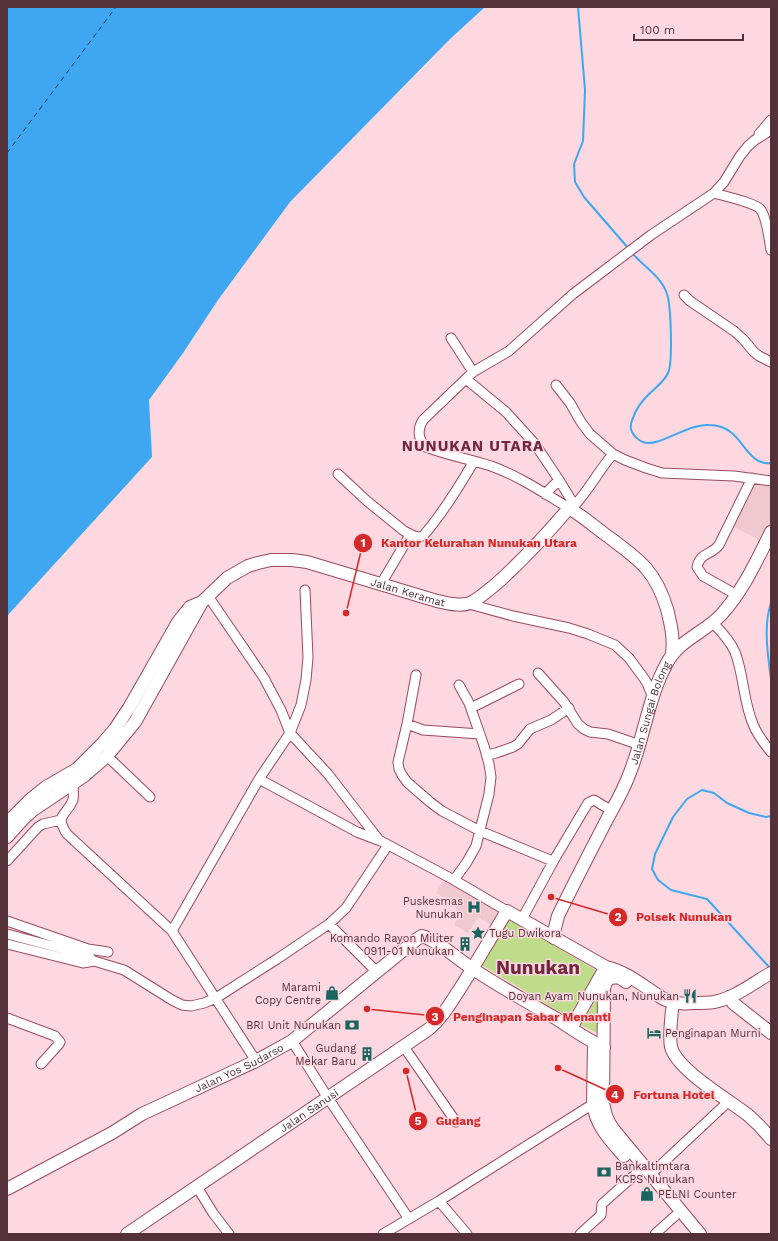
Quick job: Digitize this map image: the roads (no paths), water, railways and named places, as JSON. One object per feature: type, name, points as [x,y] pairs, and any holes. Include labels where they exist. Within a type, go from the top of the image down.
[{"type":"street","points":[[755,140],[771,120]]},
{"type":"street","points":[[672,654],[673,643],[671,623],[662,593],[650,572],[631,554],[572,508],[545,494],[530,484],[508,473],[426,447],[421,441],[419,434],[420,424],[473,372],[509,351],[573,294],[644,241],[714,193],[724,182],[748,146],[771,130]]},
{"type":"street","points":[[714,193],[748,203],[759,208],[763,213],[771,250]]},
{"type":"street","points":[[684,295],[690,301],[734,331],[759,356],[771,362]]},
{"type":"street","points":[[451,338],[473,372]]},
{"type":"street","points":[[466,379],[497,404],[515,421],[535,444],[559,480],[572,508]]},
{"type":"street","points":[[556,385],[570,403],[588,432],[613,454],[632,463],[662,473],[728,475],[771,481]]},
{"type":"street","points":[[469,604],[479,598],[504,576],[572,508],[587,491],[613,454]]},
{"type":"street","points":[[338,474],[368,501],[410,535],[419,537],[423,536],[457,489],[474,461]]},
{"type":"street","points":[[737,595],[703,576],[697,567],[697,564],[704,554],[712,552],[719,545],[752,478]]},
{"type":"street","points":[[545,494],[559,480]]},
{"type":"street","name":"Jalan Sungai Bolong","points":[[554,938],[558,916],[629,775],[640,744],[653,698],[661,676],[672,654],[713,623],[728,607],[737,595],[771,532]]},
{"type":"street","points":[[381,584],[410,535]]},
{"type":"street","name":"Jalan Keramat","points":[[144,692],[178,622],[190,607],[205,599],[227,578],[238,570],[248,566],[271,560],[308,562],[448,603],[469,604]]},
{"type":"street","points":[[172,931],[259,779],[290,733],[301,705],[306,680],[308,657],[305,590]]},
{"type":"street","points":[[205,599],[264,678],[281,710],[290,733],[328,774],[379,840]]},
{"type":"street","points":[[469,604],[513,616],[569,628],[615,645],[629,658],[643,677],[649,686],[653,698]]},
{"type":"street","points":[[713,623],[723,634],[734,651],[746,705],[756,732],[771,752]]},
{"type":"street","points":[[538,672],[569,708],[578,724],[584,729],[590,732],[608,734],[640,744]]},
{"type":"street","points":[[416,675],[398,762],[399,769],[407,782],[442,811],[480,831],[550,860],[554,860]]},
{"type":"street","points":[[471,708],[519,684]]},
{"type":"street","points":[[454,880],[476,846],[489,794],[491,777],[487,755],[471,708],[459,685]]},
{"type":"street","points":[[7,823],[31,799],[46,787],[81,772],[107,756],[135,722],[144,692]]},
{"type":"street","points":[[7,837],[33,810],[73,784],[129,708],[144,692]]},
{"type":"street","points":[[487,755],[514,747],[530,729],[551,720],[569,708]]},
{"type":"street","points":[[407,724],[423,730],[480,734]]},
{"type":"street","points":[[107,756],[150,797]]},
{"type":"street","points":[[259,779],[357,832],[379,840],[454,880],[606,967],[626,974],[662,998],[674,1003],[684,1004],[731,1000],[771,1033]]},
{"type":"street","points":[[73,784],[74,797],[61,820],[61,825],[67,834],[172,931],[256,1061]]},
{"type":"street","points":[[522,919],[554,860],[588,803],[594,800],[612,811]]},
{"type":"street","points":[[7,861],[38,827],[43,824],[61,820]]},
{"type":"street","points":[[7,934],[86,955],[94,961],[124,970],[172,1000],[182,1005],[191,1006],[216,998],[329,924],[346,908],[388,845]]},
{"type":"street","name":"Jalan Sanusi","points":[[127,1234],[404,1047],[436,1023],[472,969],[507,911]]},
{"type":"street","name":"Jalan Sungai Bolong","points":[[543,932],[558,916]]},
{"type":"street","points":[[7,921],[88,949],[108,952]]},
{"type":"street","points":[[329,924],[377,972]]},
{"type":"street","name":"Jalan Yos Sudarso","points":[[7,1189],[112,1133],[142,1114],[256,1061],[292,1041],[422,936],[436,943],[472,969]]},
{"type":"street","points":[[7,944],[83,963],[94,961]]},
{"type":"street","points":[[572,1028],[606,967]]},
{"type":"street","points":[[472,969],[599,1045]]},
{"type":"street","points":[[695,1233],[675,1216],[601,1128],[594,1113],[593,1104],[604,988],[606,982],[610,978],[619,977],[672,1010],[694,1012],[716,1009],[768,978]]},
{"type":"street","points":[[672,1010],[671,1047],[674,1054],[684,1066],[753,1120],[771,1139]]},
{"type":"street","points":[[7,1018],[55,1036],[58,1039],[60,1042],[59,1044],[42,1064]]},
{"type":"street","points":[[292,1041],[328,1098],[409,1219]]},
{"type":"street","points":[[599,1045],[603,1102],[607,1120],[695,1233]]},
{"type":"street","points":[[404,1047],[456,1122]]},
{"type":"street","points":[[650,1175],[728,1101]]},
{"type":"street","points":[[383,1234],[439,1201],[593,1104]]},
{"type":"street","points":[[580,1234],[601,1215],[602,1204],[638,1172]]},
{"type":"street","points":[[196,1187],[228,1234]]},
{"type":"street","points":[[439,1201],[467,1234]]},
{"type":"street","points":[[655,1234],[675,1216]]},
{"type":"water","points":[[7,7],[485,7],[450,39],[290,202],[218,300],[183,353],[149,400],[152,457],[7,616]]},
{"type":"waterway","points":[[578,7],[585,90],[583,141],[574,164],[575,182],[584,197],[629,249]]},
{"type":"waterway","points":[[632,253],[657,277],[665,288],[670,310],[671,334],[671,358],[668,373],[662,382],[645,398],[637,409],[631,423],[633,434],[640,441],[650,443],[657,442],[701,425],[715,426],[724,428],[732,433],[749,453],[759,461],[771,463]]},
{"type":"waterway","points":[[771,603],[767,621],[771,679]]},
{"type":"waterway","points":[[770,968],[707,899],[671,890],[658,880],[652,869],[655,854],[673,817],[687,799],[702,790],[714,793],[727,803],[749,813],[766,817],[771,816]]},
{"type":"place","name":"Kantor Kelurahan Nunukan Utara","points":[[346,613]]},
{"type":"place","name":"Polsek Nunukan","points":[[551,897]]},
{"type":"place","name":"Puskesmas Nunukan","points":[[474,907]]},
{"type":"place","name":"Tugu Dwikora","points":[[478,933]]},
{"type":"place","name":"Komando Rayon Militer 0911-01 Nunukan","points":[[465,944]]},
{"type":"place","name":"Marami Copy Centre","points":[[332,993]]},
{"type":"place","name":"Doyan Ayam Nunukan, Nunukan","points":[[690,996]]},
{"type":"place","name":"Penginapan Sabar Menanti","points":[[367,1009]]},
{"type":"place","name":"BRI Unit Nunukan","points":[[352,1025]]},
{"type":"place","name":"Penginapan Murni","points":[[654,1033]]},
{"type":"place","name":"Gudang Mekar Baru","points":[[367,1054]]},
{"type":"place","name":"Fortuna Hotel","points":[[558,1068]]},
{"type":"place","name":"Gudang","points":[[406,1071]]},
{"type":"place","name":"Bankaltimtara KCPS Nunukan","points":[[604,1172]]},
{"type":"place","name":"PELNI Counter","points":[[647,1194]]},
{"type":"district","name":"NUNUKAN UTARA","points":[[473,446]]},
{"type":"district","name":"Nunukan","points":[[538,967]]}]
